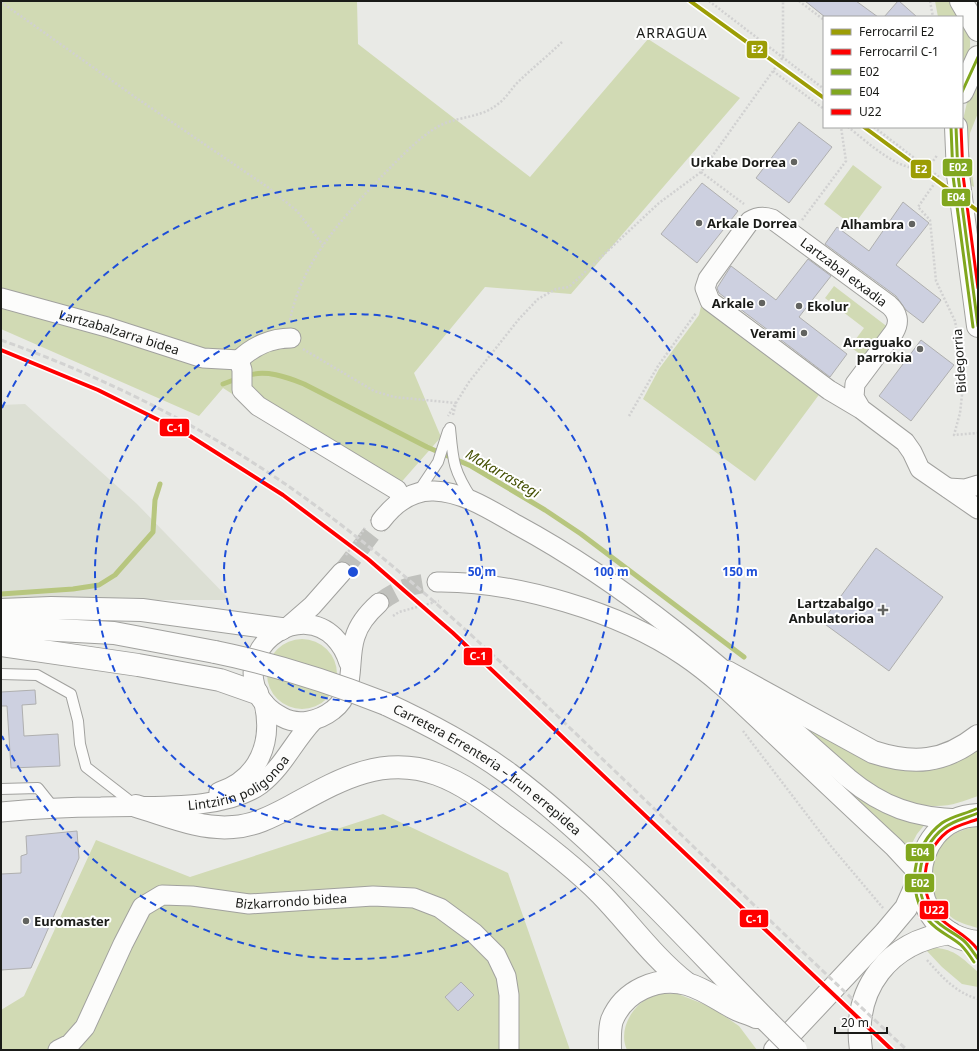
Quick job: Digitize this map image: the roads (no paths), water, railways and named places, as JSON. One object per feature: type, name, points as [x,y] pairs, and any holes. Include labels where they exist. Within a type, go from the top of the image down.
[{"type":"main road","points":[[961,1],[978,30]]},
{"type":"main road","points":[[963,90],[978,57]]},
{"type":"main road","points":[[956,128],[958,174],[978,326]]},
{"type":"main road","points":[[1,610],[72,608],[142,610],[285,628]]},
{"type":"main road","name":"Carretera Errenteria – Irun errepidea","points":[[1,627],[114,633],[256,660],[342,686],[386,704],[456,739],[508,774],[557,813],[600,852],[796,1050]]},
{"type":"main road","points":[[1,645],[130,664],[220,680],[261,698]]},
{"type":"main road","points":[[727,672],[873,752],[896,759],[930,759],[947,754],[970,743],[978,736]]},
{"type":"main road","points":[[140,806],[199,825],[234,827],[248,825],[274,815],[336,782],[361,772],[380,768],[404,768],[422,770],[437,774],[468,790],[550,848],[601,895],[666,968],[686,983],[710,993],[737,1009],[766,1021]]},
{"type":"main road","points":[[775,1050],[895,922],[906,908],[919,877],[923,856],[932,840],[944,828],[973,815]]},
{"type":"main road","points":[[919,877],[925,904],[936,920],[963,938],[978,959]]},
{"type":"main road","points":[[861,1050],[859,1024],[860,1010],[876,975],[893,957],[913,943],[935,935],[963,938]]},
{"type":"main road","points":[[610,1050],[612,1021],[620,1005],[630,994],[656,983],[671,981],[686,983]]},
{"type":"street","name":"Lartzabal etxadia","points":[[760,216],[772,219],[889,305],[896,313],[898,323],[894,332],[855,384],[854,398],[861,409],[829,390],[713,304],[705,292],[708,279],[750,221],[760,216]]},
{"type":"street","name":"Lartzabalzarra bidea","points":[[1,298],[114,330],[203,358],[240,365]]},
{"type":"street","points":[[291,338],[280,338],[267,342],[247,352],[240,365],[242,390],[264,410],[410,497]]},
{"type":"street","points":[[861,409],[905,442],[912,452],[920,469],[978,509]]},
{"type":"street","points":[[948,488],[965,489],[978,485]]},
{"type":"street","points":[[375,522],[410,497],[433,491],[447,492],[473,501],[546,540],[624,591],[727,672],[848,778],[873,797],[902,810],[921,816],[973,815]]},
{"type":"street","points":[[342,566],[312,606],[285,628],[266,640],[256,656],[253,669],[254,681],[261,698],[274,713],[286,719],[299,722],[312,721],[335,709],[343,700],[348,688],[350,663],[355,637],[363,621],[379,602]]},
{"type":"street","points":[[437,582],[486,585],[518,590],[607,617],[663,642],[684,656],[724,687],[894,847],[919,877]]},
{"type":"street","points":[[285,628],[305,625],[320,628],[334,636],[344,649],[350,663]]},
{"type":"street","name":"Lintzirin poligonoa","points":[[140,806],[213,793],[236,784],[246,776],[261,756],[266,743],[268,730],[261,698]]},
{"type":"street","name":"Lintzirin poligonoa","points":[[1,812],[54,808],[213,803],[237,796],[249,791],[270,776],[279,767],[301,734],[312,721]]},
{"type":"street","name":"Bizkarrondo bidea","points":[[58,1050],[70,1044],[85,1027],[123,944],[142,907],[162,895],[192,896],[249,904],[386,897],[414,898],[440,908],[474,933],[496,955],[506,976],[509,995],[509,1050]]},
{"type":"lane","points":[[410,497],[438,462],[450,428],[454,466],[459,479],[473,501]]},
{"type":"lane","points":[[1,674],[37,675],[71,694],[78,721],[80,744],[86,767],[140,806]]},
{"type":"lane","points":[[1,789],[38,788],[54,808]]},
{"type":"waterway","name":"Makarrastegi","points":[[246,376],[261,373],[276,375],[297,381],[427,447],[471,466],[545,510],[581,534],[744,657]]},
{"type":"waterway","name":"Makarrastegi","points":[[223,384],[239,378]]},
{"type":"waterway","name":"Makarrastegi","points":[[1,594],[73,589],[99,585],[115,575],[153,532],[155,500],[160,484]]},
{"type":"tunnel","points":[[342,572],[381,521]]},
{"type":"tunnel","points":[[379,603],[399,590],[414,585],[437,582]]},
{"type":"railway","points":[[1,340],[39,354],[115,387],[187,424],[257,465],[332,518],[410,581],[522,682],[907,1050]]},
{"type":"rail line","name":"E2","points":[[690,1],[823,97]]},
{"type":"rail line","name":"E2","points":[[865,128],[978,211]]},
{"type":"rail line","name":"C-1","points":[[1,350],[98,390],[187,434],[283,495],[368,559],[453,633],[892,1050]]},
{"type":"place","name":"Urkabe Dorrea","points":[[794,162]]},
{"type":"place","name":"Arkale Dorrea","points":[[699,223]]},
{"type":"place","name":"Alhambra","points":[[912,224]]},
{"type":"place","name":"Arkale","points":[[762,303]]},
{"type":"place","name":"Ekolur","points":[[799,306]]},
{"type":"place","name":"Verami","points":[[804,333]]},
{"type":"place","name":"Arraguako parrokia","points":[[920,349]]},
{"type":"place","name":"Lartzabalgo Anbulatorioa","points":[[883,610]]},
{"type":"place","name":"Euromaster","points":[[26,921]]},
{"type":"district","name":"ARRAGUA","points":[[672,32]]}]
